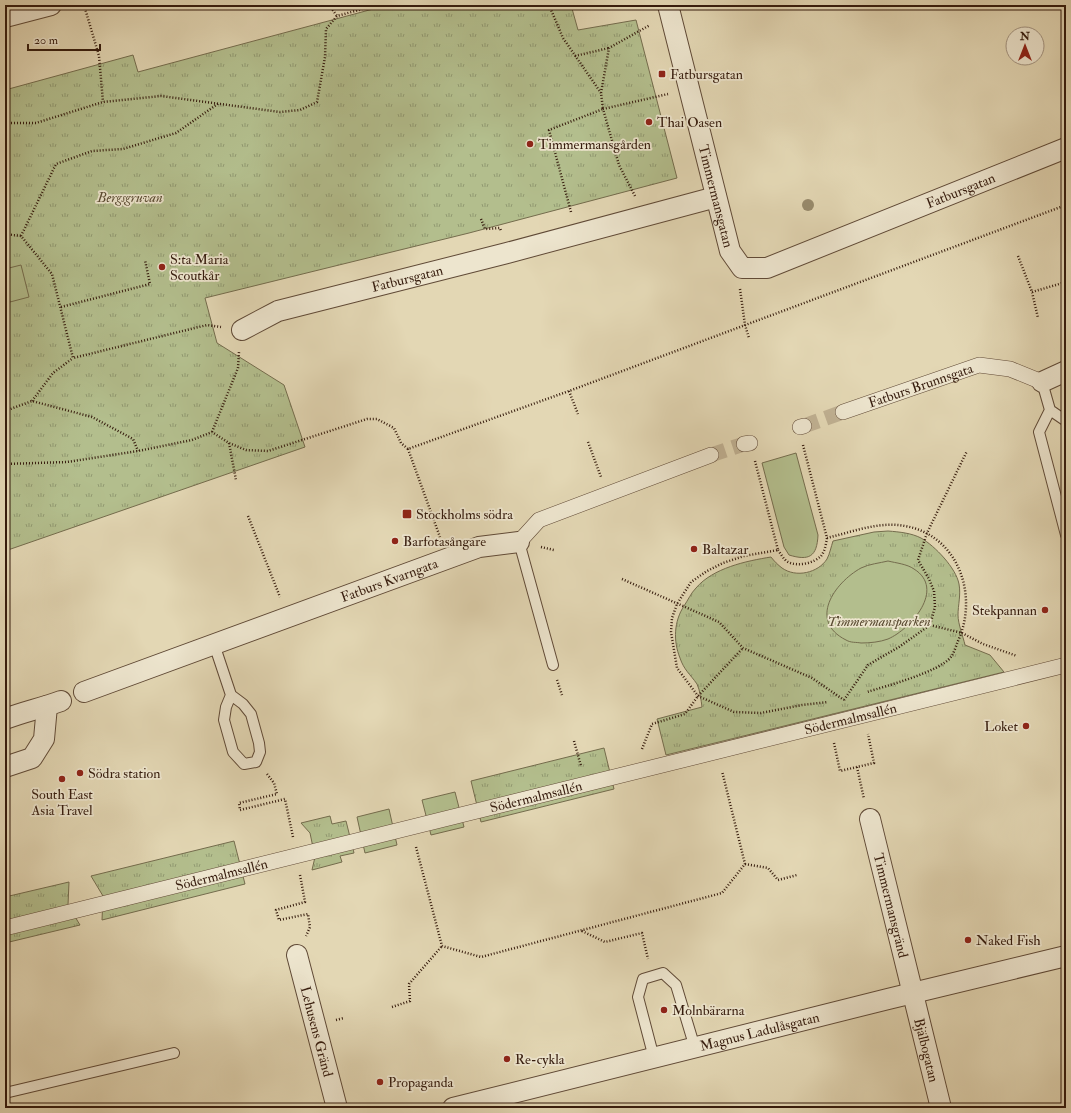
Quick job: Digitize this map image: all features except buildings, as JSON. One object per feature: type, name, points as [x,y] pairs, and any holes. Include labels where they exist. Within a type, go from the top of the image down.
[{"type":"street","points":[[5,17],[51,5]]},
{"type":"street","name":"Timmermansgatan","points":[[669,9],[730,251],[742,268]]},
{"type":"street","name":"Fatbursgatan","points":[[742,268],[767,268],[1066,148]]},
{"type":"street","name":"Fatbursgatan","points":[[242,330],[278,311],[499,255],[716,197]]},
{"type":"street","name":"Fatburs Brunnsgata","points":[[843,412],[979,365],[1010,369],[1042,382]]},
{"type":"street","points":[[1042,382],[1066,372]]},
{"type":"street","points":[[519,542],[539,520],[711,455]]},
{"type":"street","name":"Fatburs Kvarngata","points":[[84,692],[479,547],[519,542]]},
{"type":"street","name":"Södermalmsallén","points":[[5,928],[1066,665]]},
{"type":"street","points":[[5,719],[30,710],[54,704],[44,739],[32,758],[5,767]]},
{"type":"street","name":"Timmermansgränd","points":[[870,819],[913,993]]},
{"type":"street","name":"Lehusens Gränd","points":[[297,955],[337,1108]]},
{"type":"street","name":"Magnus Ladulåsgatan","points":[[452,1108],[1066,956]]},
{"type":"street","name":"Bjälbogatan","points":[[913,993],[941,1108]]},
{"type":"lane","points":[[1042,382],[1050,410],[1066,421]]},
{"type":"lane","points":[[1050,410],[1039,432],[1066,535]]},
{"type":"lane","points":[[519,542],[553,665]]},
{"type":"lane","points":[[214,644],[231,695],[243,704],[250,714],[259,743],[260,752],[256,762],[244,764],[233,752],[224,720],[226,707],[231,695]]},
{"type":"lane","points":[[654,1058],[638,997],[643,979],[663,974],[676,985],[695,1048]]},
{"type":"lane","points":[[5,1093],[174,1053]]},
{"type":"path","points":[[84,5],[99,56],[103,102]]},
{"type":"path","points":[[328,5],[337,16]]},
{"type":"path","points":[[5,123],[36,123],[103,102],[161,96],[280,112],[300,110],[318,102],[325,57],[326,29],[337,16],[377,5]]},
{"type":"path","points":[[549,5],[563,38],[601,93]]},
{"type":"path","points":[[575,56],[609,48],[669,9]]},
{"type":"path","points":[[609,48],[601,93],[603,109],[619,165],[644,216]]},
{"type":"path","points":[[577,234],[549,130],[603,109],[689,90]]},
{"type":"path","points":[[21,236],[56,164],[92,151],[123,149],[176,133],[219,103]]},
{"type":"path","points":[[408,449],[569,391],[1066,205]]},
{"type":"path","points":[[481,219],[485,229],[500,228]]},
{"type":"path","points":[[5,234],[21,236],[52,274],[73,358]]},
{"type":"path","points":[[1018,256],[1032,292],[1038,318]]},
{"type":"path","points":[[61,307],[150,284],[145,260]]},
{"type":"path","points":[[742,268],[739,285],[745,325],[749,338]]},
{"type":"path","points":[[1032,292],[1066,282]]},
{"type":"path","points":[[5,411],[32,401],[53,373],[73,358],[207,325],[242,330],[238,368],[212,432],[192,440],[138,451],[68,462],[5,464]]},
{"type":"path","points":[[569,391],[578,414]]},
{"type":"path","points":[[32,401],[92,417],[133,439],[138,451]]},
{"type":"path","points":[[212,432],[228,443],[246,450],[268,451],[368,419],[377,419],[394,428],[401,443],[408,449],[448,558]]},
{"type":"path","points":[[588,442],[607,494]]},
{"type":"path","points":[[228,443],[236,480]]},
{"type":"path","points":[[755,458],[778,550],[788,562],[797,564],[808,563],[820,556],[825,548],[827,538],[802,443]]},
{"type":"path","points":[[844,700],[868,665],[899,647],[930,625],[935,607],[934,592],[929,579],[918,560],[927,533],[967,451]]},
{"type":"path","points":[[248,516],[287,617]]},
{"type":"path","points":[[827,538],[862,529],[888,525],[905,526],[927,533],[942,544],[952,556],[961,574],[966,592],[967,611],[962,633],[951,657],[936,668],[865,693]]},
{"type":"path","points":[[778,550],[744,556],[723,563],[707,571],[691,582],[677,604],[672,618],[670,632],[677,668],[698,696],[734,712],[761,713],[802,705],[830,702]]},
{"type":"path","points":[[622,580],[719,622],[743,648],[812,678],[844,700]]},
{"type":"path","points":[[930,625],[962,633],[983,644]]},
{"type":"path","points":[[652,724],[685,714],[698,696],[743,648]]},
{"type":"path","points":[[837,701],[851,698]]},
{"type":"path","points":[[574,741],[586,784]]},
{"type":"path","points":[[838,762],[840,771],[874,764],[872,754]]},
{"type":"path","points":[[256,762],[274,783],[277,794],[238,803],[240,810],[285,799]]},
{"type":"path","points":[[857,767],[862,791]]},
{"type":"path","points":[[726,788],[745,864]]},
{"type":"path","points":[[420,864],[442,946]]},
{"type":"path","points":[[745,864],[768,868],[778,880],[798,875]]},
{"type":"path","points":[[442,946],[480,957],[722,893],[745,864]]},
{"type":"path","points":[[305,902],[276,910],[278,920],[308,914]]},
{"type":"path","points":[[582,930],[605,942],[642,933],[648,958]]},
{"type":"path","points":[[392,1007],[410,1001],[409,984],[442,946]]},
{"type":"green space","name":"Bergsgruvan","points":[[388,5],[571,5],[578,30],[636,20],[677,178],[469,233],[205,298],[217,343],[284,385],[305,447],[5,551],[5,90],[133,55],[138,72]]},
{"type":"green space","points":[[21,265],[29,297],[10,302],[5,281],[5,269]]},
{"type":"green space","points":[[796,453],[818,535],[814,553],[811,556],[802,558],[789,555],[784,547],[762,463]]},
{"type":"green space","name":"Timmermansparken","points":[[874,532],[901,532],[917,536],[932,546],[944,558],[954,571],[959,584],[960,592],[958,619],[965,645],[990,655],[1004,672],[666,755],[657,719],[702,707],[698,686],[685,669],[676,645],[676,625],[678,618],[691,594],[696,588],[711,575],[730,566],[771,557],[779,566],[788,571],[800,573],[812,571],[823,564],[827,559],[833,541]]},
{"type":"green space","points":[[888,561],[911,567],[923,577],[927,587],[926,597],[922,608],[906,627],[888,639],[878,642],[864,643],[846,640],[835,632],[829,623],[827,613],[829,602],[834,592],[851,575],[861,568]]},
{"type":"green space","points":[[604,748],[614,789],[481,822],[471,781]]},
{"type":"green space","points":[[455,792],[464,827],[431,835],[422,800]]},
{"type":"green space","points":[[389,809],[397,845],[365,853],[357,817]]},
{"type":"green space","points":[[330,816],[332,824],[346,821],[354,853],[340,856],[342,862],[312,870],[315,857],[310,833],[301,823]]},
{"type":"green space","points":[[234,841],[245,884],[102,920],[103,896],[91,876]]},
{"type":"green space","points":[[69,882],[68,905],[80,925],[5,943],[5,897]]},
{"type":"tunnel","points":[[804,426],[843,412]]},
{"type":"tunnel","points":[[711,455],[744,444]]},
{"type":"place","name":"Fatbursgatan","points":[[662,74]]},
{"type":"place","name":"Thai Oasen","points":[[649,122]]},
{"type":"place","name":"Timmermansgården","points":[[530,144]]},
{"type":"place","name":"S:ta Maria Scoutkår","points":[[162,267]]},
{"type":"place","name":"Stockholms södra","points":[[407,514]]},
{"type":"place","name":"Barfotasångare","points":[[395,541]]},
{"type":"place","name":"Baltazar","points":[[694,549]]},
{"type":"place","name":"Stekpannan","points":[[1045,610]]},
{"type":"place","name":"Loket","points":[[1026,726]]},
{"type":"place","name":"Södra station","points":[[80,773]]},
{"type":"place","name":"South East Asia Travel","points":[[62,779]]},
{"type":"place","name":"Naked Fish","points":[[968,940]]},
{"type":"place","name":"Molnbärarna","points":[[664,1010]]},
{"type":"place","name":"Re-cykla","points":[[507,1059]]},
{"type":"place","name":"Propaganda","points":[[380,1082]]}]
